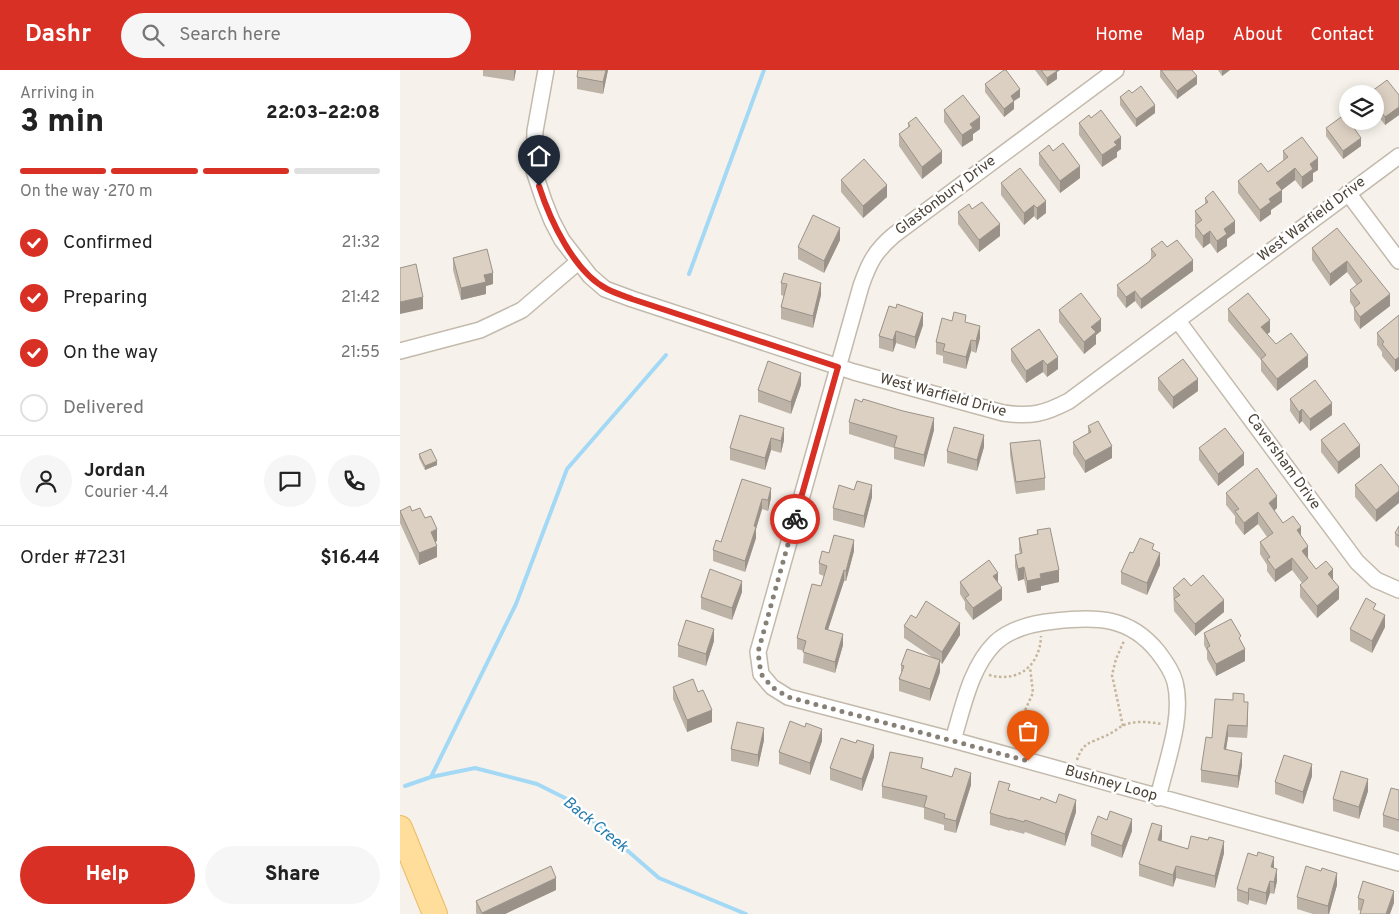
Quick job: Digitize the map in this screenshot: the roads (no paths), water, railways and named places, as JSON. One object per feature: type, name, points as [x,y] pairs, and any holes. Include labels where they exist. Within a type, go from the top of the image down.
[{"type":"main road","points":[[400,828],[436,914]]},
{"type":"street","name":"West Warfield Drive","points":[[546,70],[535,131],[534,171],[552,220],[562,240],[578,262],[605,289],[838,367],[1003,414],[1026,416],[1052,411],[1069,401],[1399,156]]},
{"type":"street","name":"Glastonbury Drive","points":[[838,367],[861,286],[870,263],[880,247],[1116,70]]},
{"type":"street","points":[[1348,193],[1399,261]]},
{"type":"street","points":[[400,351],[480,330],[522,310],[578,262]]},
{"type":"street","name":"Caversham Drive","points":[[1178,321],[1357,562],[1376,580],[1399,590]]},
{"type":"street","name":"Bushney Loop","points":[[838,367],[758,652],[761,674],[772,687],[788,697],[953,740],[1399,863]]},
{"type":"street","points":[[953,740],[974,675],[982,659],[996,643],[1026,626],[1082,618],[1110,620],[1129,626],[1150,642],[1166,662],[1174,680],[1177,696],[1177,717],[1158,798]]},
{"type":"waterway","points":[[689,274],[764,70]]},
{"type":"waterway","points":[[431,777],[516,604],[567,469],[666,355]]},
{"type":"waterway","name":"Back Creek","points":[[405,786],[431,777],[475,768],[537,784],[569,800],[659,878],[746,914]]}]
